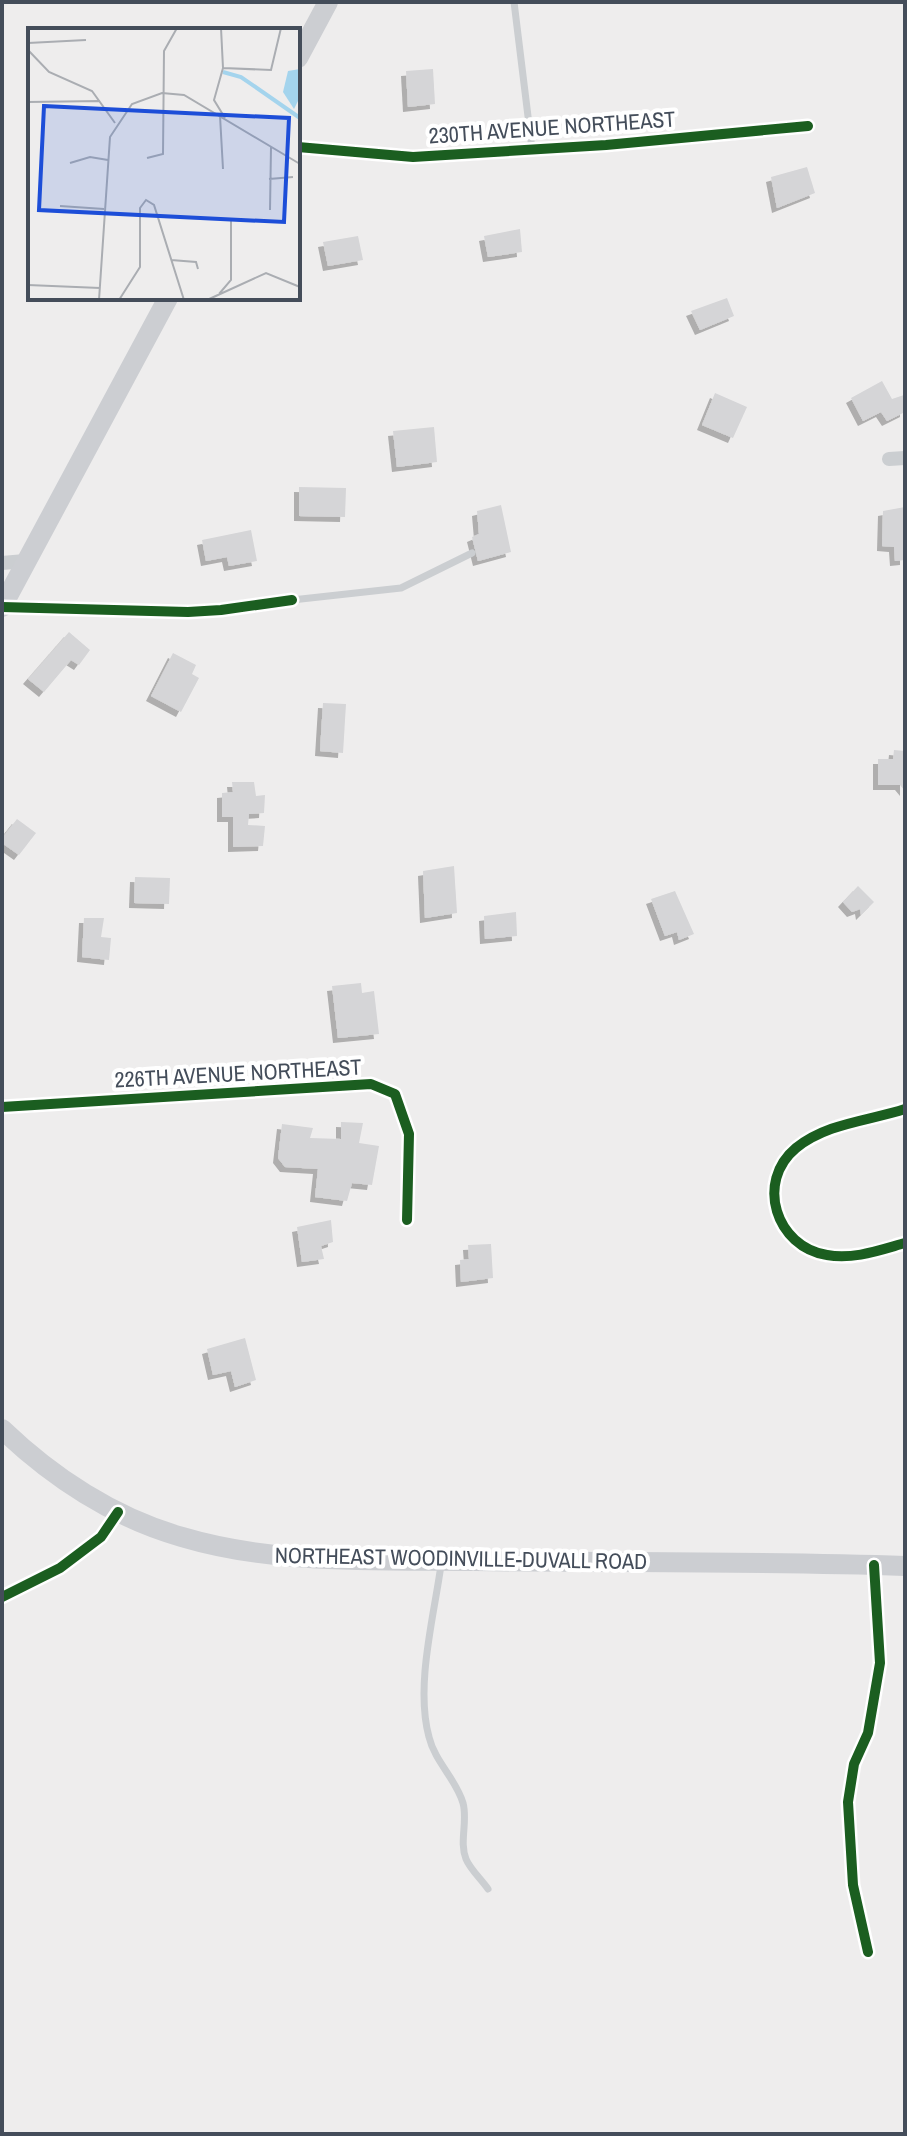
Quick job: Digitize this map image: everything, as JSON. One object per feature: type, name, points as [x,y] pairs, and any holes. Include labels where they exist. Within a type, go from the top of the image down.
[{"type":"main road","points":[[300,54],[328,2]]},
{"type":"main road","points":[[2,607],[167,300]]},
{"type":"main road","name":"NORTHEAST WOODINVILLE-DUVALL ROAD","points":[[2,1429],[65,1480],[118,1512],[181,1537],[247,1552],[367,1560],[905,1566]]},
{"type":"street","name":"230TH AVENUE NORTHEAST","points":[[300,147],[413,157],[808,126]]},
{"type":"street","points":[[889,459],[905,458]]},
{"type":"street","points":[[2,563],[25,561]]},
{"type":"street","points":[[2,607],[188,612],[292,600]]},
{"type":"street","name":"226TH AVENUE NORTHEAST","points":[[2,1107],[371,1084],[395,1094],[409,1134],[407,1220]]},
{"type":"street","points":[[905,1109],[815,1135],[785,1160],[774,1185],[774,1194],[780,1223],[799,1244],[813,1252],[847,1257],[905,1243]]},
{"type":"street","points":[[2,1597],[60,1568],[101,1537],[118,1512]]},
{"type":"street","points":[[868,1952],[853,1885],[848,1802],[854,1764],[868,1733],[880,1663],[874,1565]]},
{"type":"lane","points":[[514,2],[532,149]]},
{"type":"lane","points":[[292,600],[401,588],[472,553]]},
{"type":"lane","points":[[442,1561],[426,1671],[426,1717],[435,1753],[459,1791],[464,1809],[466,1859],[488,1889]]},
{"type":"building","points":[[433,69],[435,104],[408,107],[406,71]]},
{"type":"building","points":[[807,167],[815,193],[777,208],[771,177]]},
{"type":"building","points":[[520,229],[522,252],[488,257],[484,236]]},
{"type":"building","points":[[358,236],[363,260],[328,266],[323,242]]},
{"type":"building","points":[[727,298],[734,316],[700,330],[691,311]]},
{"type":"building","points":[[882,381],[892,399],[904,395],[905,412],[887,421],[881,412],[863,421],[851,398]]},
{"type":"building","points":[[715,393],[747,407],[733,438],[702,425]]},
{"type":"building","points":[[434,427],[437,462],[397,467],[393,431]]},
{"type":"building","points":[[299,487],[346,488],[345,517],[299,516]]},
{"type":"building","points":[[501,505],[511,552],[478,561],[472,537],[479,534],[477,511]]},
{"type":"building","points":[[905,507],[905,560],[895,561],[894,547],[882,546],[883,511]]},
{"type":"building","points":[[251,530],[257,561],[229,566],[227,557],[206,561],[202,540]]},
{"type":"building","points":[[69,632],[90,650],[79,665],[71,660],[44,692],[28,679]]},
{"type":"building","points":[[173,653],[196,665],[192,674],[199,678],[181,712],[151,696]]},
{"type":"building","points":[[323,703],[346,704],[343,753],[320,751]]},
{"type":"building","points":[[894,750],[905,751],[905,791],[900,785],[878,785],[878,759],[893,759]]},
{"type":"building","points":[[232,782],[254,782],[256,796],[265,795],[264,813],[249,814],[248,825],[265,826],[263,846],[233,847],[233,817],[222,817],[222,793],[233,792]]},
{"type":"building","points":[[17,819],[36,833],[19,855],[2,843],[2,838]]},
{"type":"building","points":[[454,866],[457,913],[425,918],[423,871]]},
{"type":"building","points":[[135,877],[170,878],[169,904],[134,903]]},
{"type":"building","points":[[858,886],[874,902],[861,915],[860,909],[852,912],[843,902]]},
{"type":"building","points":[[675,891],[694,934],[679,940],[677,932],[665,936],[651,899]]},
{"type":"building","points":[[516,912],[517,936],[485,939],[484,916]]},
{"type":"building","points":[[84,918],[104,918],[101,937],[111,938],[109,960],[82,957]]},
{"type":"building","points":[[361,983],[362,993],[374,991],[379,1034],[338,1038],[332,986]]},
{"type":"building","points":[[341,1122],[363,1123],[359,1143],[379,1146],[372,1185],[352,1183],[347,1201],[315,1197],[318,1169],[285,1167],[278,1158],[282,1124],[313,1128],[310,1138],[341,1139]]},
{"type":"building","points":[[331,1220],[333,1242],[321,1246],[324,1259],[302,1262],[297,1227]]},
{"type":"building","points":[[491,1244],[493,1278],[461,1282],[460,1260],[469,1259],[468,1245]]},
{"type":"building","points":[[245,1338],[256,1380],[235,1387],[231,1371],[213,1375],[207,1349]]},
{"type":"cycle path","points":[[300,147],[413,157],[606,145],[808,126]]},
{"type":"cycle path","points":[[2,607],[188,612],[292,600]]},
{"type":"cycle path","points":[[2,1107],[371,1084],[395,1094],[409,1134],[407,1220]]},
{"type":"cycle path","points":[[905,1109],[834,1128],[808,1140],[783,1162],[776,1178],[774,1195],[784,1227],[809,1250],[847,1256],[905,1243]]},
{"type":"cycle path","points":[[2,1597],[60,1568],[101,1537],[118,1512]]},
{"type":"cycle path","points":[[868,1952],[853,1885],[848,1802],[854,1764],[868,1733],[880,1663],[874,1565]]}]
